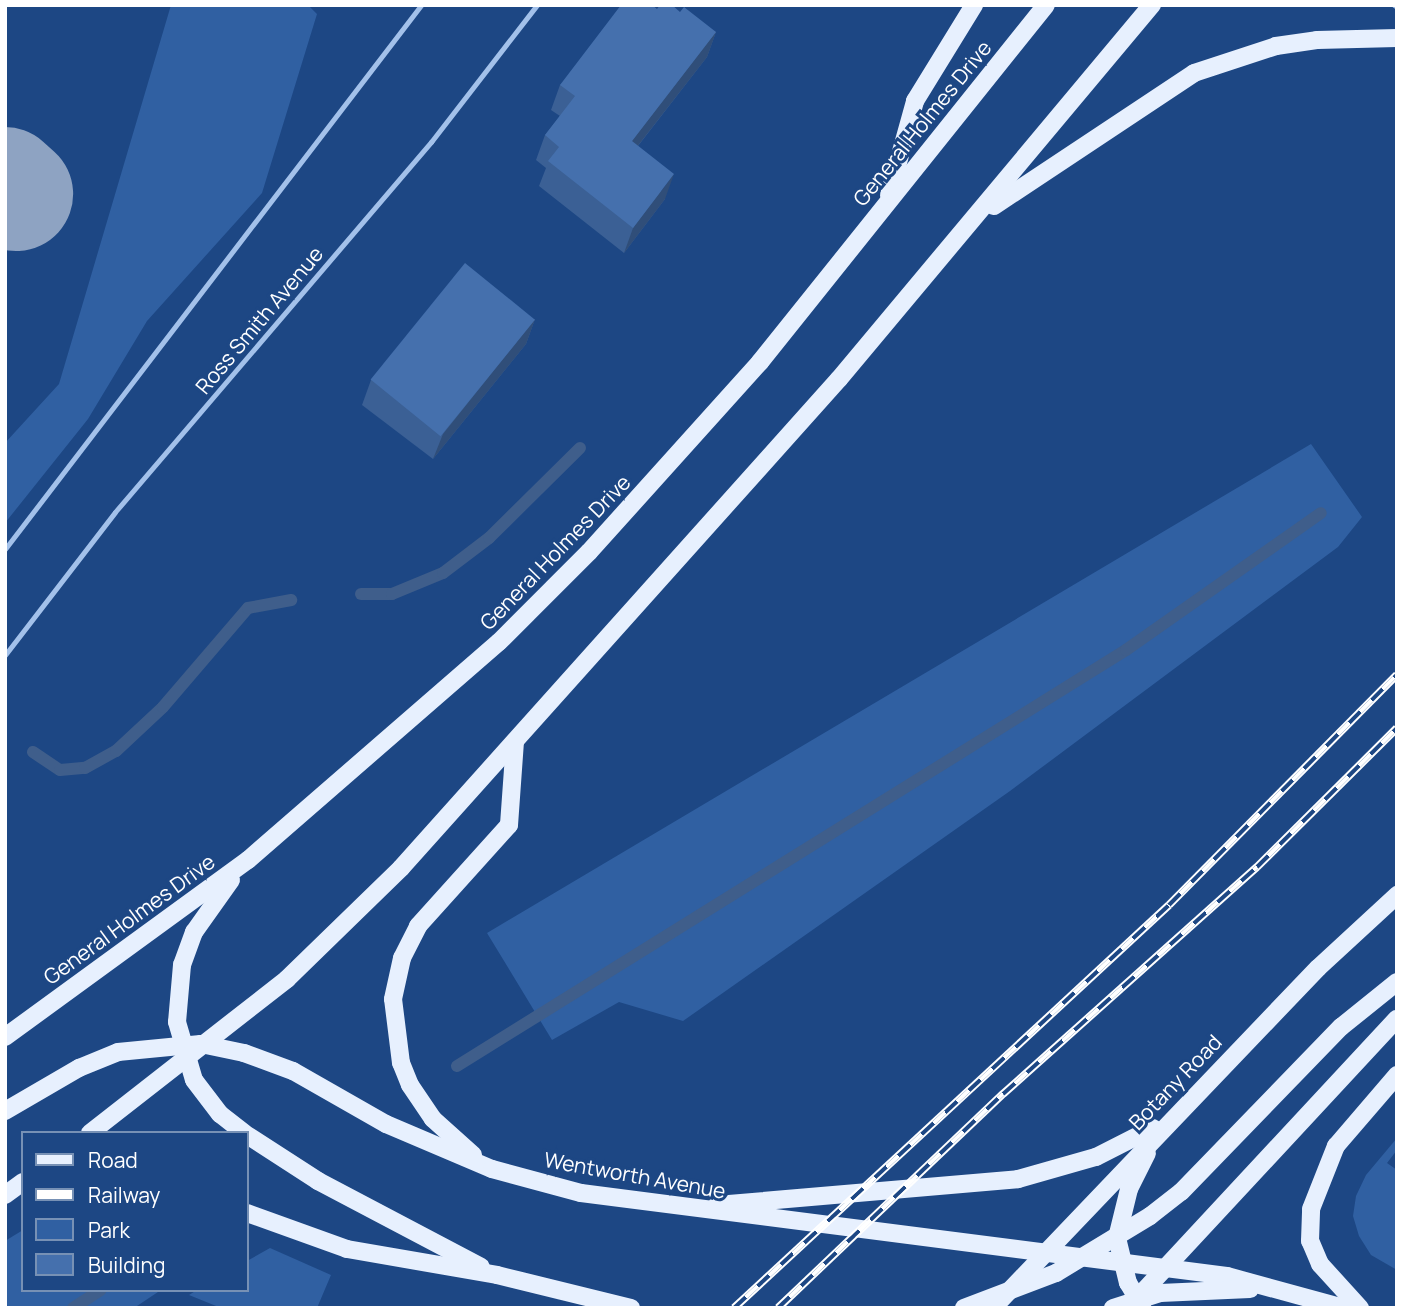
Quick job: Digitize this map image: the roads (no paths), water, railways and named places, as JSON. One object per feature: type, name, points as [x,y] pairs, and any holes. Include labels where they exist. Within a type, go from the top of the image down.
[{"type":"main road","points":[[886,204],[915,101],[974,5]]},
{"type":"main road","name":"General Holmes Drive","points":[[5,1037],[247,860],[410,724],[589,552],[752,372],[1046,5]]},
{"type":"main road","points":[[92,1131],[183,1051],[201,1044],[287,979],[401,868],[768,460],[975,219],[1152,5]]},
{"type":"main road","points":[[975,219],[1194,73],[1276,46],[1317,40],[1397,38]]},
{"type":"main road","points":[[492,1169],[433,1119],[410,1085],[401,1063],[393,999],[402,958],[418,926],[509,825],[515,742]]},
{"type":"main road","points":[[242,1131],[206,1097],[183,1051],[177,1022],[182,965],[194,932],[247,860]]},
{"type":"main road","name":"Botany Road","points":[[993,1308],[1197,1091],[1397,895]]},
{"type":"main road","points":[[964,1308],[1005,1294],[1087,1257],[1181,1192],[1341,1027],[1397,982]]},
{"type":"main road","points":[[1136,1305],[1166,1268],[1397,1019]]},
{"type":"main road","name":"Wentworth Avenue","points":[[201,1044],[244,1053],[293,1070],[386,1124],[492,1169],[581,1193],[678,1208],[1166,1268]]},
{"type":"main road","points":[[5,1111],[79,1068],[118,1052],[183,1051]]},
{"type":"main road","points":[[1360,1308],[1320,1264],[1310,1241],[1311,1209],[1336,1146],[1397,1075]]},
{"type":"main road","points":[[678,1208],[1047,1174],[1132,1142],[1197,1091]]},
{"type":"main road","points":[[1136,1305],[1119,1261],[1117,1238],[1129,1189],[1156,1135]]},
{"type":"main road","points":[[248,1136],[318,1181],[497,1275]]},
{"type":"main road","points":[[248,1213],[347,1249],[497,1275],[631,1308]]},
{"type":"main road","points":[[1166,1268],[1297,1292],[1344,1308]]},
{"type":"main road","points":[[1113,1308],[1136,1305],[1195,1289],[1297,1292]]},
{"type":"lane","points":[[5,549],[421,5]]},
{"type":"lane","name":"Ross Smith Avenue","points":[[5,655],[115,512],[431,142],[537,5]]},
{"type":"waterway","points":[[361,594],[392,594],[443,573],[489,538],[580,448]]},
{"type":"waterway","points":[[457,1066],[1126,650],[1321,513]]},
{"type":"waterway","points":[[33,752],[60,770],[85,768],[116,751],[163,707],[248,608],[291,600]]},
{"type":"waterway","points":[[73,1308],[98,1292]]},
{"type":"railway","points":[[734,1308],[1169,905],[1397,675]]},
{"type":"railway","points":[[778,1308],[1003,1094],[1257,867],[1397,728]]}]
